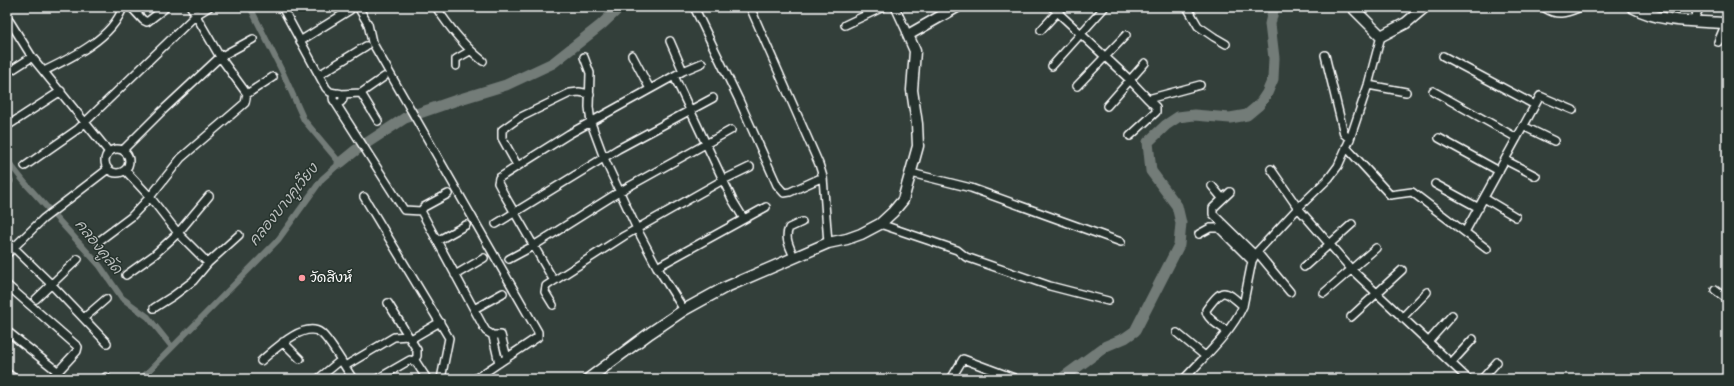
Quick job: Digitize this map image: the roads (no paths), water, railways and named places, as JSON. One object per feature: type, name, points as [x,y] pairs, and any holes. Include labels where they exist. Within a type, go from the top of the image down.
[{"type":"street","points":[[44,71],[72,57],[101,37],[121,12],[123,7]]},
{"type":"street","points":[[131,7],[143,20],[148,22],[164,9]]},
{"type":"street","points":[[191,7],[220,57],[247,94]]},
{"type":"street","points":[[25,166],[86,122],[196,15],[209,7]]},
{"type":"street","points":[[282,7],[319,75],[330,92],[338,94],[361,93],[384,77]]},
{"type":"street","points":[[358,7],[368,24],[372,42],[395,79],[538,332],[538,337],[475,379]]},
{"type":"street","points":[[436,7],[445,21],[470,51],[483,61]]},
{"type":"street","points":[[694,7],[778,185],[784,193],[790,192],[823,177]]},
{"type":"street","points":[[750,7],[820,164],[823,177],[828,243]]},
{"type":"street","points":[[845,25],[883,7]]},
{"type":"street","points":[[588,379],[684,310],[724,288],[794,257],[828,243],[847,239],[880,224],[903,200],[918,146],[918,132],[912,90],[915,52],[895,7]]},
{"type":"street","points":[[908,35],[957,7]]},
{"type":"street","points":[[1187,7],[1198,26],[1226,44]]},
{"type":"street","points":[[1352,7],[1381,36]]},
{"type":"street","points":[[1184,379],[1227,331],[1243,306],[1255,256],[1298,208],[1329,178],[1338,166],[1350,139],[1368,85],[1381,36],[1406,23],[1424,7]]},
{"type":"street","points":[[1546,7],[1555,12],[1560,12],[1577,7]]},
{"type":"street","points":[[1632,7],[1657,18],[1726,23],[1718,42]]},
{"type":"street","points":[[1691,21],[1695,7]]},
{"type":"street","points":[[1691,21],[1700,7]]},
{"type":"street","points":[[1052,66],[1104,8]]},
{"type":"street","points":[[1041,30],[1057,9],[1156,107],[1156,112],[1130,136]]},
{"type":"street","points":[[300,41],[350,10]]},
{"type":"street","points":[[7,19],[32,57],[109,152]]},
{"type":"street","points":[[1077,86],[1126,35]]},
{"type":"street","points":[[123,150],[160,112],[220,57],[253,39]]},
{"type":"street","points":[[670,41],[683,71]]},
{"type":"street","points":[[319,75],[366,46]]},
{"type":"street","points":[[456,66],[456,59],[470,51]]},
{"type":"street","points":[[632,54],[650,89]]},
{"type":"street","points":[[1325,55],[1344,134],[1350,139]]},
{"type":"street","points":[[1443,56],[1535,105]]},
{"type":"street","points":[[7,73],[32,57]]},
{"type":"street","points":[[584,57],[590,73],[589,115],[604,158],[636,229],[657,267],[684,310]]},
{"type":"street","points":[[554,281],[498,183],[499,178],[516,165],[569,134],[683,71],[702,63]]},
{"type":"street","points":[[1107,106],[1145,63]]},
{"type":"street","points":[[674,76],[707,143],[733,201],[744,219]]},
{"type":"street","points":[[99,241],[131,217],[150,197],[181,158],[245,103],[247,94],[273,77]]},
{"type":"street","points":[[1148,99],[1200,85]]},
{"type":"street","points":[[1368,85],[1406,92]]},
{"type":"street","points":[[7,126],[61,91]]},
{"type":"street","points":[[1433,91],[1517,138]]},
{"type":"street","points":[[516,165],[502,138],[502,130],[525,115],[570,93],[579,92],[590,94]]},
{"type":"street","points":[[361,93],[378,121]]},
{"type":"street","points":[[338,94],[333,97],[335,102],[378,172],[404,210],[420,211],[424,207],[448,194]]},
{"type":"street","points":[[1465,232],[1540,96],[1573,110]]},
{"type":"street","points":[[496,224],[604,158],[690,109],[713,98]]},
{"type":"street","points":[[1523,126],[1554,141]]},
{"type":"street","points":[[509,259],[619,192],[731,130]]},
{"type":"street","points":[[1439,138],[1499,171]]},
{"type":"street","points":[[1346,147],[1390,195],[1412,192],[1487,249]]},
{"type":"street","points":[[118,149],[123,150],[129,157],[128,166],[125,170],[116,173],[108,169],[105,160],[109,152],[118,149]]},
{"type":"street","points":[[1505,160],[1536,176]]},
{"type":"street","points":[[553,305],[545,289],[546,286],[636,229],[723,180],[750,167]]},
{"type":"street","points":[[7,254],[43,219],[108,169]]},
{"type":"street","points":[[1271,169],[1298,208],[1352,270],[1468,379]]},
{"type":"street","points":[[125,170],[150,197],[178,233],[208,264]]},
{"type":"street","points":[[911,173],[971,188],[1120,242]]},
{"type":"street","points":[[1435,184],[1478,208]]},
{"type":"street","points":[[1212,186],[1222,198]]},
{"type":"street","points":[[1230,192],[1213,208],[1213,214],[1290,292]]},
{"type":"street","points":[[126,275],[154,255],[178,233],[209,196]]},
{"type":"street","points":[[364,198],[450,340],[441,379]]},
{"type":"street","points":[[1484,198],[1516,217]]},
{"type":"street","points":[[657,267],[766,207]]},
{"type":"street","points":[[420,211],[486,331],[494,336],[499,363]]},
{"type":"street","points":[[794,257],[787,240],[786,233],[789,228],[802,222]]},
{"type":"street","points":[[880,224],[957,250],[966,257],[1050,286],[1108,300]]},
{"type":"street","points":[[1304,267],[1352,224]]},
{"type":"street","points":[[437,241],[466,225]]},
{"type":"street","points":[[1199,234],[1210,228],[1218,228],[1255,256]]},
{"type":"street","points":[[154,308],[193,281],[208,264],[239,235]]},
{"type":"street","points":[[7,242],[51,284],[107,343]]},
{"type":"street","points":[[1324,294],[1376,248]]},
{"type":"street","points":[[455,274],[484,258]]},
{"type":"street","points":[[36,299],[78,259]]},
{"type":"street","points":[[1351,317],[1376,292],[1402,270]]},
{"type":"street","points":[[7,285],[78,347],[77,351],[51,379]]},
{"type":"street","points":[[1715,290],[1727,299]]},
{"type":"street","points":[[1227,331],[1209,317],[1206,310],[1220,294],[1224,292],[1228,293],[1243,306]]},
{"type":"street","points":[[1402,318],[1427,292]]},
{"type":"street","points":[[474,309],[503,293]]},
{"type":"street","points":[[84,318],[106,299]]},
{"type":"street","points":[[388,303],[418,352],[414,361]]},
{"type":"street","points":[[1429,341],[1452,315]]},
{"type":"street","points":[[345,366],[394,337],[409,337],[440,322]]},
{"type":"street","points":[[261,361],[283,342],[299,333],[311,329],[317,330],[322,334],[353,379]]},
{"type":"street","points":[[7,331],[57,372]]},
{"type":"street","points":[[1177,333],[1205,356]]},
{"type":"street","points":[[494,336],[501,334],[507,358]]},
{"type":"street","points":[[1451,363],[1473,339]]},
{"type":"street","points":[[283,342],[300,359]]},
{"type":"street","points":[[951,379],[963,359],[1014,378]]},
{"type":"street","points":[[318,379],[341,360]]},
{"type":"street","points":[[377,379],[408,360],[414,361]]},
{"type":"street","points":[[414,361],[424,378]]},
{"type":"street","points":[[1482,379],[1497,362]]},
{"type":"street","points":[[7,373],[15,379]]},
{"type":"waterway","name":"คลองบางคูเวียง","points":[[141,379],[278,240],[322,179],[340,163],[304,120],[283,73],[250,7]]},
{"type":"waterway","name":"คลองบางคูเวียง","points":[[340,163],[356,150],[405,118],[506,85],[553,63],[601,25],[620,7]]},
{"type":"waterway","points":[[1061,379],[1106,346],[1125,338],[1135,331],[1179,245],[1181,223],[1177,206],[1151,171],[1148,142],[1166,125],[1178,117],[1194,115],[1230,118],[1247,115],[1259,105],[1267,93],[1273,79],[1274,58],[1270,24],[1274,7]]},
{"type":"waterway","name":"คลองคูลัด","points":[[7,160],[25,183],[100,266],[122,298],[148,317],[172,347]]},
{"type":"place","name":"วัดสิงห์","points":[[302,278]]}]
